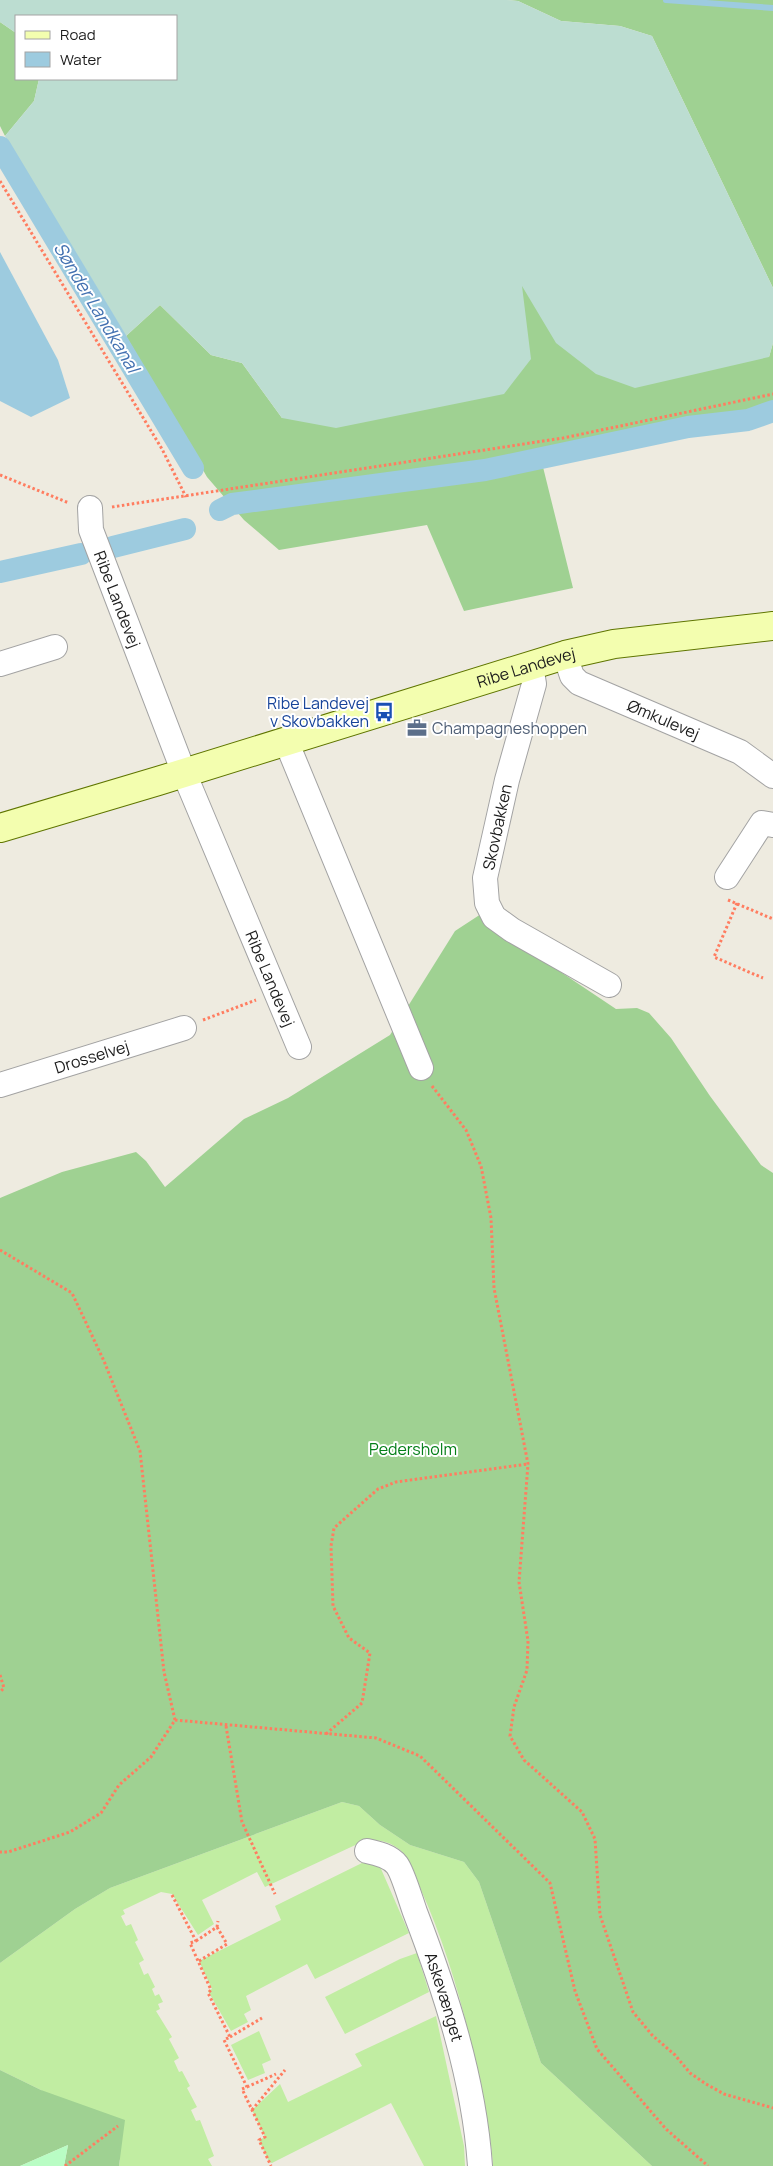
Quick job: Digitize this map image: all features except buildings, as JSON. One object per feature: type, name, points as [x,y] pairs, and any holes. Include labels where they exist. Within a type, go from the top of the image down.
[{"type":"main road","name":"Ribe Landevej","points":[[1,823],[184,773],[565,655],[614,644],[773,626]]},
{"type":"street","name":"Ribe Landevej","points":[[90,508],[91,530],[184,773],[299,1047]]},
{"type":"street","points":[[0,664],[55,647]]},
{"type":"street","name":"Ømkulevej","points":[[565,655],[572,676],[579,683],[740,752],[773,776]]},
{"type":"street","name":"Skovbakken","points":[[531,666],[534,684],[507,780],[485,878],[487,903],[494,917],[512,930],[609,985]]},
{"type":"street","points":[[286,741],[421,1068]]},
{"type":"street","points":[[723,886],[762,823],[773,825]]},
{"type":"street","name":"Drosselvej","points":[[0,1085],[184,1028]]},
{"type":"street","name":"Askevænget","points":[[367,1851],[381,1854],[397,1865],[425,1938],[460,2048],[473,2106],[480,2166]]},
{"type":"path","points":[[0,181],[162,449],[186,497]]},
{"type":"path","points":[[0,475],[70,504],[102,508],[186,497],[563,438],[773,394]]},
{"type":"path","points":[[723,886],[737,904],[773,919]]},
{"type":"path","points":[[737,904],[714,957],[764,978]]},
{"type":"path","points":[[184,1028],[277,992]]},
{"type":"path","points":[[421,1068],[442,1100],[466,1130],[481,1166],[491,1218],[494,1288],[528,1464],[519,1582],[528,1641],[528,1670],[514,1707],[510,1736],[524,1760],[582,1812],[595,1839],[600,1915],[633,2012],[652,2035],[675,2055],[690,2073],[706,2084],[724,2094],[773,2108]]},
{"type":"path","points":[[0,1250],[72,1293],[104,1361],[140,1451],[164,1672],[175,1720],[150,1757],[119,1785],[101,1813],[70,1832],[8,1852],[0,1852]]},
{"type":"path","points":[[326,1734],[362,1703],[370,1653],[349,1638],[333,1606],[331,1546],[334,1528],[378,1489],[396,1482],[528,1464]]},
{"type":"path","points":[[0,1675],[4,1688],[0,1692]]},
{"type":"path","points":[[175,1720],[376,1738],[420,1756],[550,1882],[575,1991],[597,2049],[666,2129],[708,2166]]},
{"type":"path","points":[[226,1726],[242,1822],[275,1894]]},
{"type":"path","points":[[172,1895],[196,1941]]},
{"type":"path","points":[[199,1961],[227,1944],[217,1927],[218,1921]]},
{"type":"path","points":[[217,1927],[190,1943],[211,1990],[208,1993],[230,2037]]},
{"type":"path","points":[[247,2087],[224,2040],[262,2018]]},
{"type":"path","points":[[252,2110],[285,2070]]},
{"type":"path","points":[[271,2166],[259,2140],[265,2137],[242,2089],[276,2074]]},
{"type":"path","points":[[65,2166],[118,2126]]},
{"type":"green space","points":[[507,0],[773,0],[773,288],[652,36],[620,26],[561,21],[518,1]]},
{"type":"green space","points":[[0,22],[15,32],[15,80],[39,80],[34,101],[5,136],[0,126]]},
{"type":"green space","points":[[521,285],[769,357],[773,343],[773,409],[542,463],[573,588],[464,611],[427,525],[279,550],[244,520],[207,477],[126,336],[160,305],[211,355],[242,363],[282,418]]},
{"type":"green space","name":"Pedersholm","points":[[481,914],[492,926],[616,1009],[637,1008],[649,1013],[671,1038],[710,1096],[761,1165],[773,1173],[773,2166],[652,2166],[541,2063],[479,1882],[464,1862],[410,1845],[380,1825],[359,1806],[342,1802],[110,1888],[75,1909],[0,1963],[0,1198],[62,1172],[136,1152],[146,1161],[165,1187],[244,1119],[288,1098],[390,1035],[455,931]]},
{"type":"green space","points":[[342,1802],[359,1806],[380,1825],[410,1845],[464,1862],[479,1882],[541,2063],[652,2166],[493,2166],[492,2150],[466,2021],[442,1941],[407,1858],[396,1847],[374,1840],[364,1841],[265,1887],[257,1872],[202,1900],[214,1924],[198,1935],[172,1894],[161,1892],[123,1910],[125,1914],[121,1916],[126,1926],[131,1924],[138,1940],[135,1942],[144,1960],[139,1963],[144,1975],[148,1973],[155,1987],[152,1989],[155,1996],[159,1994],[163,2002],[158,2004],[160,2009],[156,2011],[172,2037],[169,2039],[179,2058],[174,2061],[179,2072],[182,2071],[190,2086],[187,2088],[197,2107],[191,2110],[196,2121],[200,2120],[214,2156],[208,2159],[212,2166],[119,2166],[120,2160],[41,2090],[0,2070],[0,1963],[75,1909],[110,1888]]},
{"type":"green space","points":[[366,1861],[378,1862],[409,1933],[315,1979],[307,1964],[246,1996],[251,2010],[244,2014],[248,2022],[231,2031],[208,1991],[212,1989],[199,1961],[281,1920],[275,1906]]},
{"type":"green space","points":[[417,1953],[429,1992],[345,2034],[325,1997],[400,1959]]},
{"type":"green space","points":[[436,2016],[464,2146],[465,2166],[424,2166],[391,2103],[272,2163],[269,2162],[259,2140],[265,2137],[252,2110],[280,2084],[288,2102],[362,2066],[355,2054]]},
{"type":"green space","points":[[259,2031],[271,2060],[262,2064],[265,2073],[248,2080],[231,2045]]},
{"type":"green space","points":[[0,2070],[41,2090],[125,2120],[119,2166],[64,2166],[68,2145],[20,2166],[0,2166]]},
{"type":"green space","points":[[68,2145],[64,2166],[20,2166]]},
{"type":"shaded area","points":[[0,0],[507,0],[518,1],[561,21],[620,26],[652,36],[773,288],[773,343],[769,357],[635,388],[596,374],[556,343],[522,286],[531,359],[504,394],[336,428],[282,418],[242,363],[211,355],[160,305],[126,336],[5,136],[34,101],[39,80],[178,80],[178,15],[15,15],[15,32],[0,22]]},
{"type":"water","points":[[0,252],[58,360],[70,398],[31,417],[0,401]]},
{"type":"waterway","points":[[666,0],[773,8]]},
{"type":"waterway","name":"Sønder Landkanal","points":[[0,147],[193,468]]},
{"type":"waterway","points":[[220,510],[232,504],[485,470],[688,427],[748,420],[773,411]]},
{"type":"waterway","name":"Sønder Landkanal","points":[[113,547],[185,529]]},
{"type":"waterway","name":"Sønder Landkanal","points":[[0,572],[81,554]]},
{"type":"place","name":"Ribe Landevej v Skovbakken","points":[[384,712]]},
{"type":"place","name":"Champagneshoppen","points":[[417,728]]}]
